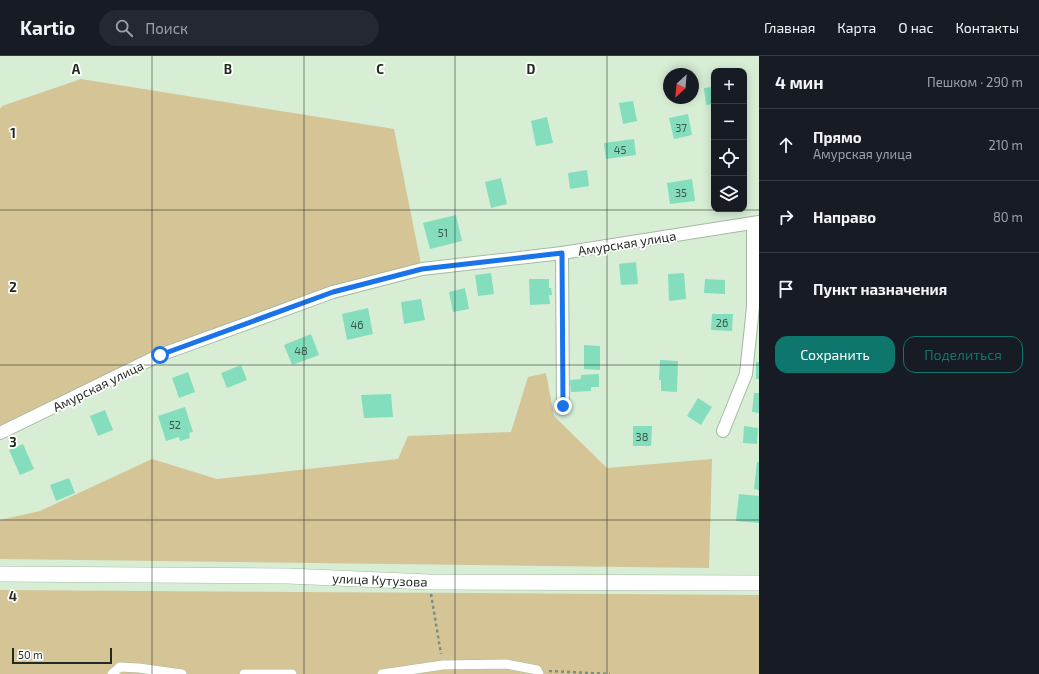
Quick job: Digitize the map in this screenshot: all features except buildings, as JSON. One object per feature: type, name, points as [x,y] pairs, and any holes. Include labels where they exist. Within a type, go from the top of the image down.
[{"type":"street","name":"Амурская улица","points":[[0,433],[160,355],[333,292],[422,269],[562,253],[756,223]]},
{"type":"street","points":[[724,431],[746,374],[753,307],[756,223]]},
{"type":"street","points":[[562,253],[563,406]]},
{"type":"street","name":"улица Кутузова","points":[[0,574],[288,576],[429,582],[759,583]]},
{"type":"street","points":[[382,674],[443,665],[506,664],[538,672]]},
{"type":"street","points":[[112,674],[120,667],[182,674]]},
{"type":"street","points":[[244,674],[292,674]]},
{"type":"path","points":[[429,582],[443,665]]},
{"type":"path","points":[[538,672],[610,674]]},
{"type":"shaded area","points":[[81,79],[394,129],[421,264],[333,286],[0,426],[0,109],[2,106]]},
{"type":"shaded area","points":[[546,373],[554,416],[607,468],[712,459],[709,568],[0,559],[0,520],[40,511],[152,459],[217,479],[398,459],[408,436],[511,432],[528,377]]},
{"type":"shaded area","points":[[0,590],[759,595],[759,674],[0,674]]},
{"type":"route","points":[[160,355],[333,292],[422,269],[562,253],[563,406]]}]
